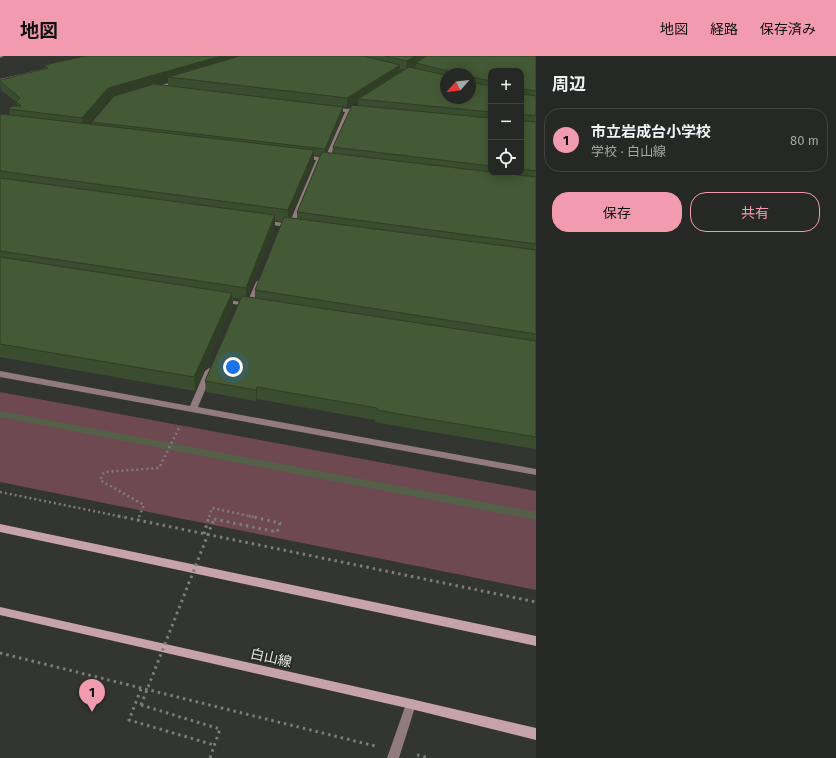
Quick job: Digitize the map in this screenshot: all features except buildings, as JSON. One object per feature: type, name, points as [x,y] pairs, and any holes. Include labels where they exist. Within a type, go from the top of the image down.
[{"type":"street","points":[[0,80],[54,67]]},
{"type":"street","points":[[148,90],[184,79]]},
{"type":"street","points":[[155,88],[171,90]]},
{"type":"street","points":[[327,159],[348,111],[354,107]]},
{"type":"street","points":[[325,108],[364,112]]},
{"type":"street","points":[[296,156],[334,160]]},
{"type":"street","points":[[291,226],[320,158]]},
{"type":"street","points":[[258,221],[299,227]]},
{"type":"street","points":[[278,232],[281,224]]},
{"type":"street","points":[[249,305],[261,276]]},
{"type":"street","points":[[216,300],[237,307],[249,305],[257,306]]},
{"type":"street","points":[[193,409],[211,367]]},
{"type":"street","points":[[0,374],[536,472]]},
{"type":"street","points":[[0,528],[536,641]]},
{"type":"street","name":"白山線","points":[[0,611],[411,704],[536,734]]},
{"type":"street","points":[[394,754],[411,704]]},
{"type":"path","points":[[138,521],[144,505],[100,480],[104,472],[159,468],[177,432]]},
{"type":"path","points":[[0,492],[536,602]]},
{"type":"path","points":[[204,534],[212,508],[280,523],[276,532],[214,519],[141,705],[220,728],[210,758]]},
{"type":"path","points":[[0,653],[394,754],[430,758]]},
{"type":"path","points":[[141,688],[130,720],[214,745]]},
{"type":"shaded area","points":[[0,392],[536,491],[536,590],[0,482]]},
{"type":"waterway","points":[[0,414],[536,516]]},
{"type":"place","name":"市立岩成台小学校","points":[[92,712]]}]
